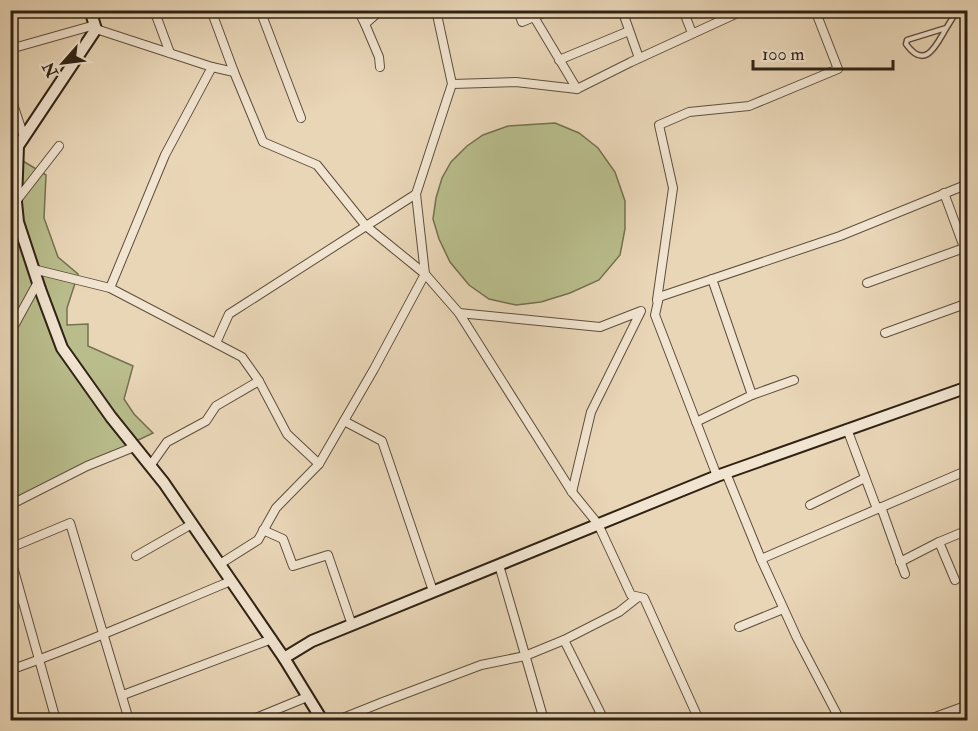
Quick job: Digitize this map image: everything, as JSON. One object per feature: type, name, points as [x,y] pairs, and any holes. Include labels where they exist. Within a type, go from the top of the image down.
[{"type":"street","points":[[90,10],[95,27],[18,146],[13,205],[33,269],[62,348],[134,447],[164,483],[272,639],[322,720]]},
{"type":"street","points":[[154,10],[170,53]]},
{"type":"street","points":[[211,10],[263,142],[317,165],[366,226],[425,274],[459,313],[572,492],[598,524],[631,595],[644,598],[699,720]]},
{"type":"street","points":[[260,10],[302,118]]},
{"type":"street","points":[[358,10],[379,57],[380,67]]},
{"type":"street","points":[[365,24],[381,10]]},
{"type":"street","points":[[220,564],[258,540],[276,508],[319,464],[425,274],[416,194],[452,84],[436,10]]},
{"type":"street","points":[[518,10],[522,22],[551,10]]},
{"type":"street","points":[[524,10],[534,17],[577,89]]},
{"type":"street","points":[[622,10],[639,58]]},
{"type":"street","points":[[683,10],[692,33]]},
{"type":"street","points":[[452,84],[516,82],[577,89],[744,10]]},
{"type":"street","points":[[814,10],[838,69],[749,106],[689,112],[659,125],[674,188],[655,315],[696,422],[796,638],[840,720]]},
{"type":"street","points":[[10,49],[95,27],[212,67],[234,72]]},
{"type":"street","points":[[559,60],[629,31]]},
{"type":"street","points":[[110,288],[165,155],[212,67]]},
{"type":"street","points":[[10,95],[14,116],[24,137]]},
{"type":"street","points":[[13,205],[59,146]]},
{"type":"street","points":[[655,315],[659,297],[840,236],[968,184]]},
{"type":"street","points":[[216,343],[230,314],[416,194]]},
{"type":"street","points":[[945,194],[968,258]]},
{"type":"street","points":[[867,283],[964,248]]},
{"type":"street","points":[[33,269],[110,288],[242,357],[259,381],[287,434],[319,464]]},
{"type":"street","points":[[712,279],[752,395]]},
{"type":"street","points":[[10,333],[38,282]]},
{"type":"street","points":[[885,333],[968,303]]},
{"type":"street","points":[[459,313],[600,327],[642,311],[591,412],[572,492]]},
{"type":"street","points":[[696,422],[752,395],[794,380]]},
{"type":"street","points":[[150,466],[167,442],[206,421],[216,406],[259,381]]},
{"type":"street","points":[[284,658],[312,641],[721,474],[968,387]]},
{"type":"street","points":[[344,421],[382,441],[433,591]]},
{"type":"street","points":[[847,429],[904,574]]},
{"type":"street","points":[[10,505],[87,466],[134,447]]},
{"type":"street","points":[[761,559],[968,470]]},
{"type":"street","points":[[810,505],[865,478]]},
{"type":"street","points":[[10,548],[70,523],[129,720]]},
{"type":"street","points":[[136,556],[192,524]]},
{"type":"street","points":[[263,530],[283,539],[293,566],[328,555],[352,625]]},
{"type":"street","points":[[900,562],[968,530]]},
{"type":"street","points":[[939,542],[955,580]]},
{"type":"street","points":[[10,556],[56,720]]},
{"type":"street","points":[[499,565],[544,720]]},
{"type":"street","points":[[10,670],[40,660],[231,581]]},
{"type":"street","points":[[338,720],[481,665],[525,656],[564,640],[619,612],[638,597]]},
{"type":"street","points":[[739,627],[783,609]]},
{"type":"street","points":[[123,695],[272,639]]},
{"type":"street","points":[[564,640],[604,720]]},
{"type":"street","points":[[250,720],[307,697]]},
{"type":"street","points":[[928,720],[968,705]]},
{"type":"lane","points":[[946,28],[907,40],[906,44],[912,51],[921,55],[928,54],[936,47],[957,10]]},
{"type":"green space","points":[[555,123],[579,133],[598,148],[615,172],[625,201],[625,229],[620,255],[599,280],[570,293],[541,302],[516,305],[489,299],[469,285],[450,262],[439,239],[433,219],[442,178],[451,162],[467,146],[483,135],[508,126]]},
{"type":"green space","points":[[18,158],[46,175],[44,218],[58,257],[78,274],[67,308],[67,325],[88,324],[88,346],[133,366],[124,399],[134,414],[153,433],[11,501],[10,160]]}]
